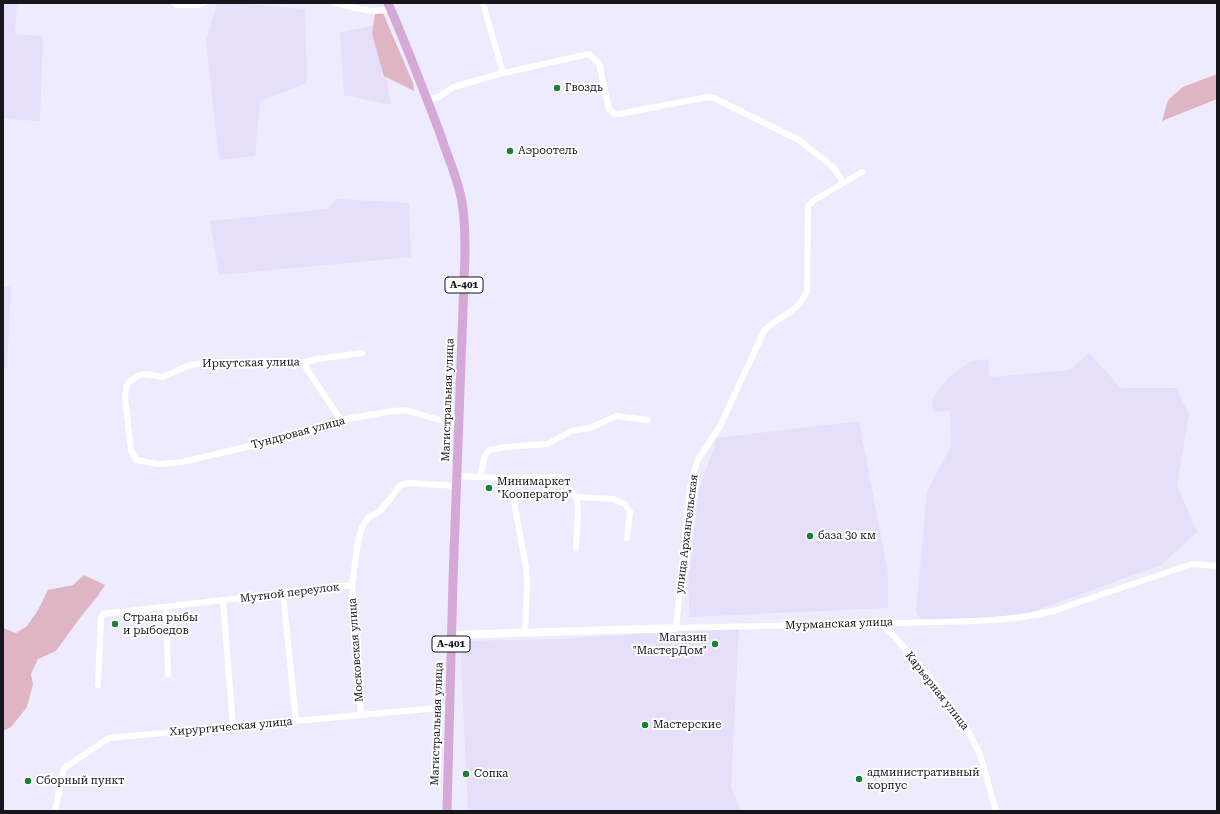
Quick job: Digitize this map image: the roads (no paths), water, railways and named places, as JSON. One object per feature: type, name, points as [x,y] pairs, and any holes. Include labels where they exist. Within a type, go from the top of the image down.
[{"type":"main road","name":"Магистральная улица","points":[[390,6],[428,100],[460,189],[465,229],[449,707],[447,811]]},
{"type":"street","points":[[174,3],[177,5],[198,5],[204,3]]},
{"type":"street","points":[[334,3],[370,11],[390,6]]},
{"type":"street","points":[[483,3],[503,73]]},
{"type":"street","points":[[428,100],[439,97],[453,87],[503,73],[589,54],[598,63],[609,110],[612,112],[619,114],[708,97],[714,98],[799,140],[833,166],[843,182]]},
{"type":"street","name":"улица Архангельская","points":[[676,628],[690,487],[698,460],[720,426],[764,331],[770,324],[796,308],[807,291],[808,206],[813,201],[843,182],[862,172]]},
{"type":"street","name":"Иркутская улица","points":[[136,460],[131,450],[125,398],[126,387],[129,382],[137,376],[145,374],[163,377],[187,366],[202,363],[295,361],[304,363],[317,359],[362,353]]},
{"type":"street","points":[[304,363],[341,420]]},
{"type":"street","name":"Тундровая улица","points":[[136,460],[159,464],[182,462],[306,433],[341,420],[393,411],[406,410],[459,426]]},
{"type":"street","points":[[480,477],[485,455],[490,450],[505,447],[548,444],[571,431],[590,428],[616,416],[648,420]]},
{"type":"street","points":[[457,476],[502,478],[559,477],[564,479],[567,487],[577,498],[578,514],[576,548]]},
{"type":"street","points":[[502,478],[513,496],[526,568],[527,584],[525,633]]},
{"type":"street","name":"Мутной переулок","points":[[98,685],[101,618],[103,614],[352,585],[358,542],[362,527],[369,517],[380,511],[391,498],[398,486],[408,483],[457,486]]},
{"type":"street","points":[[576,497],[612,499],[625,504],[630,512],[627,538]]},
{"type":"street","name":"Мурманская улица","points":[[452,635],[976,621],[1030,617],[1053,612],[1192,564],[1217,566]]},
{"type":"street","name":"Московская улица","points":[[352,585],[361,715]]},
{"type":"street","points":[[283,593],[296,721]]},
{"type":"street","points":[[222,600],[233,727]]},
{"type":"street","points":[[166,607],[168,674]]},
{"type":"street","name":"Карьерная улица","points":[[882,623],[925,671],[966,726],[980,754],[996,811]]},
{"type":"street","name":"Хирургическая улица","points":[[55,811],[64,768],[109,738],[449,707]]},
{"type":"place","name":"Гвоздь","points":[[557,88]]},
{"type":"place","name":"Аэроотель","points":[[510,151]]},
{"type":"place","name":"Минимаркет \"Кооператор\"","points":[[489,488]]},
{"type":"place","name":"база 30 км","points":[[810,536]]},
{"type":"place","name":"Страна рыбы и рыбоедов","points":[[115,624]]},
{"type":"place","name":"Магазин \"МастерДом\"","points":[[715,644]]},
{"type":"place","name":"Мастерские","points":[[645,725]]},
{"type":"place","name":"Сопка","points":[[466,774]]},
{"type":"place","name":"административный корпус","points":[[859,779]]},
{"type":"place","name":"Сборный пункт","points":[[28,781]]}]
